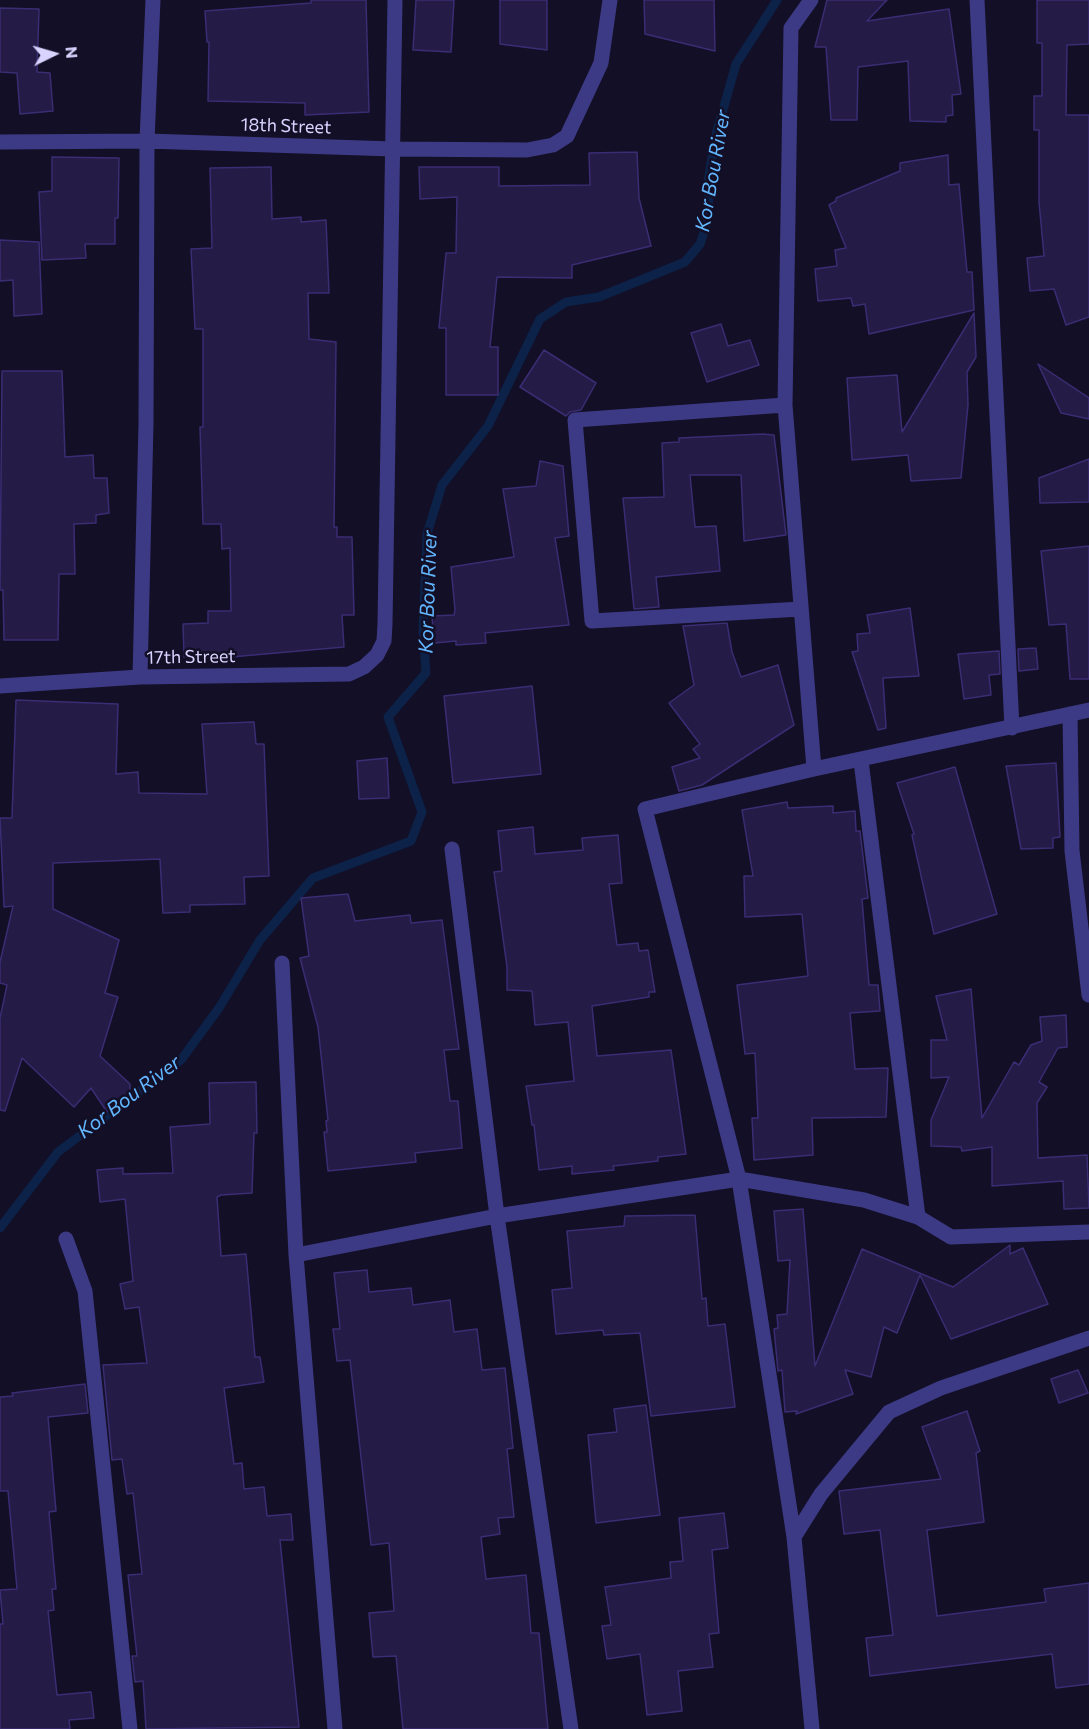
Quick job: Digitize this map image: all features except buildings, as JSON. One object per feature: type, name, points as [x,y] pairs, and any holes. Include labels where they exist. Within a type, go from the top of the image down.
[{"type":"street","points":[[140,677],[146,424],[147,141],[153,0]]},
{"type":"street","points":[[393,149],[395,0]]},
{"type":"street","name":"18th Street","points":[[0,142],[147,141],[393,149],[527,150],[553,145],[567,136],[601,63],[610,0]]},
{"type":"street","points":[[812,0],[791,28],[785,405],[814,769]]},
{"type":"street","points":[[977,0],[1012,728]]},
{"type":"street","name":"17th Street","points":[[0,686],[140,677],[350,674],[364,667],[377,655],[384,641],[385,624],[393,149]]},
{"type":"street","points":[[785,405],[575,420],[592,621],[801,609]]},
{"type":"street","points":[[812,1729],[794,1537],[739,1179],[645,809],[814,769],[1089,710]]},
{"type":"street","points":[[1070,714],[1072,851],[1089,995]]},
{"type":"street","points":[[861,760],[918,1217]]},
{"type":"street","points":[[452,849],[497,1216],[571,1729]]},
{"type":"street","points":[[282,963],[296,1255],[335,1729]]},
{"type":"street","points":[[296,1255],[497,1216],[739,1179],[864,1200],[918,1217],[951,1237],[1089,1232]]},
{"type":"street","points":[[66,1239],[85,1291],[130,1729]]},
{"type":"street","points":[[794,1537],[821,1494],[889,1412],[941,1388],[1089,1338]]},
{"type":"waterway","name":"Kor Bou River","points":[[0,1228],[58,1152],[181,1060],[219,1008],[260,940],[313,878],[411,841],[422,812],[388,717],[426,673],[423,630],[427,534],[442,485],[488,426],[540,319],[566,302],[599,297],[685,262],[700,244],[709,217],[708,182],[715,138],[736,64],[777,0]]}]
